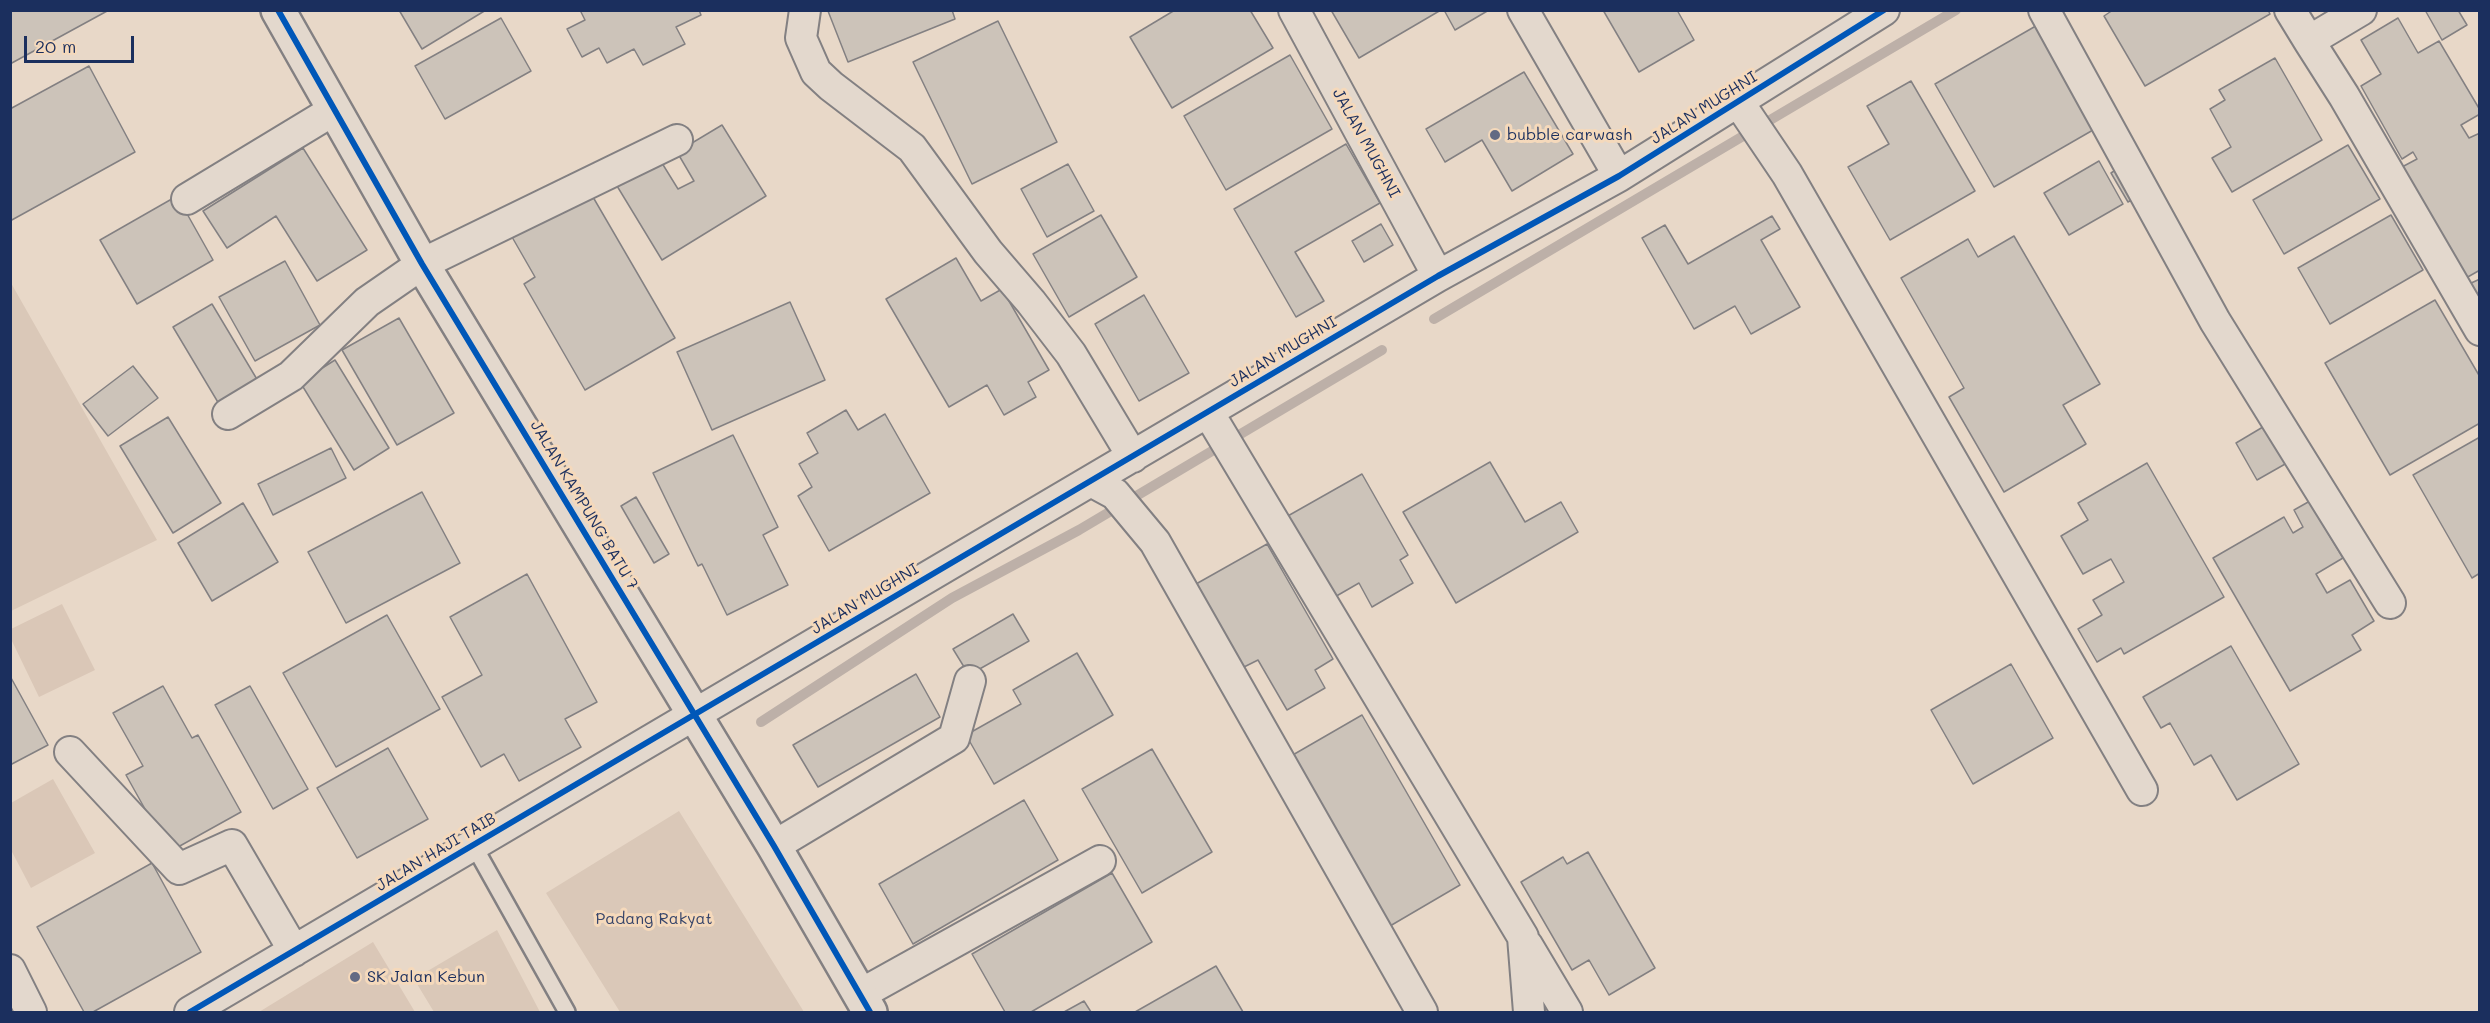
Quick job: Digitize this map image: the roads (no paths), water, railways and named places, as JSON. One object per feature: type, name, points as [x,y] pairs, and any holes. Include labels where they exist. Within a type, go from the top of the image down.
[{"type":"street","name":"JALAN KAMPUNG BATU 7","points":[[278,10],[422,264],[774,846],[864,1004]]},
{"type":"street","points":[[805,10],[801,38],[816,72],[912,148],[988,252],[1071,354],[1133,457]]},
{"type":"street","name":"JALAN MUGHNI","points":[[1294,10],[1438,276]]},
{"type":"street","points":[[1523,10],[1619,176]]},
{"type":"street","name":"JALAN MUGHNI","points":[[695,715],[1112,496],[1133,457],[1211,418],[1438,276],[1619,176],[1739,103],[1884,10]]},
{"type":"street","points":[[2044,10],[2215,321],[2390,603]]},
{"type":"street","points":[[2290,10],[2344,96],[2480,330]]},
{"type":"street","points":[[2309,41],[2361,10]]},
{"type":"street","points":[[1739,103],[1787,174],[2142,790]]},
{"type":"street","points":[[187,199],[334,110]]},
{"type":"street","points":[[228,414],[291,376],[367,302],[422,264],[677,140]]},
{"type":"street","points":[[1211,418],[1567,1012]]},
{"type":"street","points":[[1112,496],[1155,542],[1422,1012]]},
{"type":"street","points":[[774,846],[954,738],[970,681]]},
{"type":"street","name":"JALAN HAJI TAIB","points":[[190,1012],[695,715]]},
{"type":"street","points":[[70,752],[179,869],[232,845],[294,951]]},
{"type":"street","points":[[864,1004],[1100,861]]},
{"type":"street","points":[[1523,938],[1529,1012]]},
{"type":"street","points":[[10,970],[31,1012]]},
{"type":"lane","points":[[474,846],[567,1012]]},
{"type":"waterway","points":[[1434,319],[1956,10]]},
{"type":"waterway","points":[[761,722],[952,598],[1079,530],[1382,350]]},
{"type":"place","name":"bubble carwash","points":[[1495,135]]},
{"type":"place","name":"SK Jalan Kebun","points":[[355,977]]},
{"type":"park label","name":"Padang Rakyat","points":[[654,919]]}]
